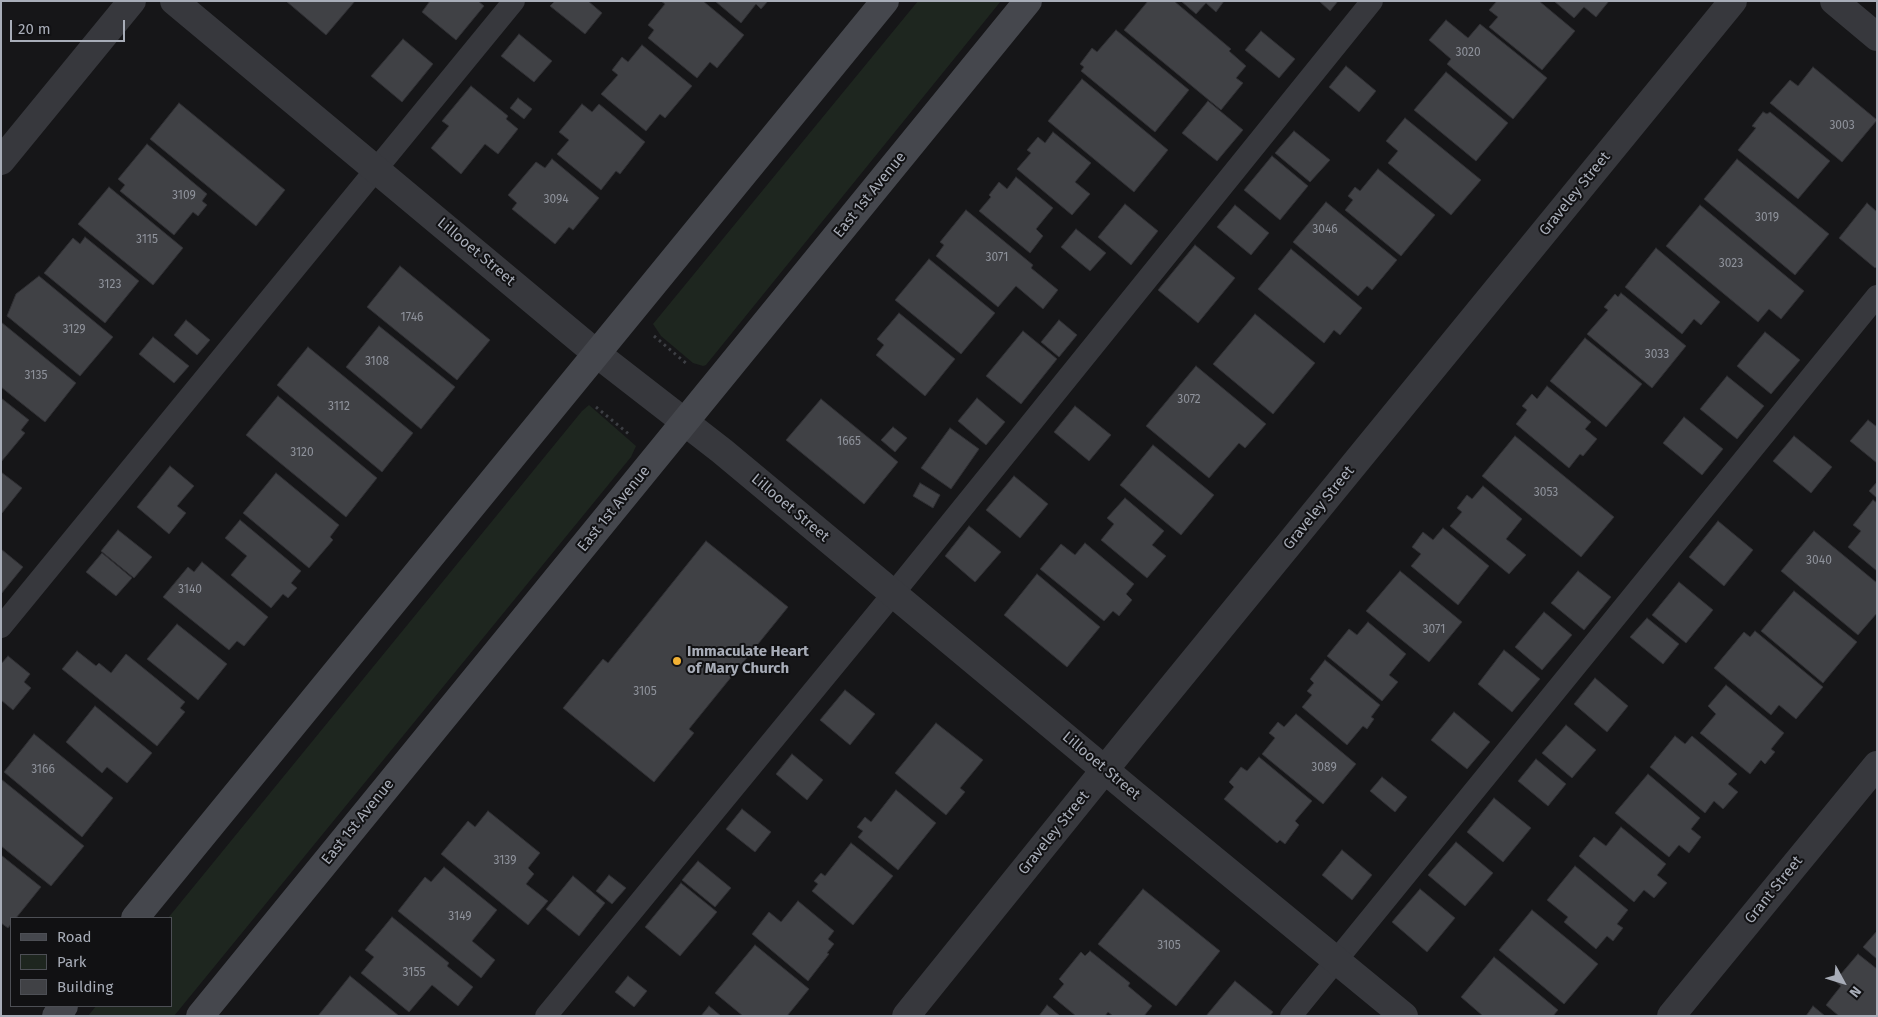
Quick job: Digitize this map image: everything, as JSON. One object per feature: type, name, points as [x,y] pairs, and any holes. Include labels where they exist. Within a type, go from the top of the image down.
[{"type":"main road","points":[[136,917],[885,1]]},
{"type":"main road","name":"East 1st Avenue","points":[[200,1016],[1028,1]]},
{"type":"street","points":[[1,161],[132,1]]},
{"type":"street","name":"Lillooet Street","points":[[174,1],[598,354],[722,451],[1404,1016]]},
{"type":"street","name":"Graveley Street","points":[[906,1016],[1733,1]]},
{"type":"street","points":[[1834,1],[1877,37]]},
{"type":"street","name":"Grant Street","points":[[1671,1016],[1877,765]]},
{"type":"lane","points":[[1,627],[514,1]]},
{"type":"lane","points":[[546,1016],[893,594],[1372,1]]},
{"type":"lane","points":[[1291,1016],[1877,296]]},
{"type":"path","points":[[647,331],[690,367]]},
{"type":"path","points":[[595,406],[632,437]]},
{"type":"green space","points":[[918,1],[1001,1],[706,365],[693,363],[661,336],[653,324]]},
{"type":"green space","points":[[589,405],[636,446],[631,457],[174,1016],[88,1016],[95,1007],[172,1007],[172,917],[169,917],[582,411]]},
{"type":"building","points":[[286,1],[355,1],[326,35]]},
{"type":"building","points":[[430,1],[478,1],[484,6],[456,40],[422,12]]},
{"type":"building","points":[[555,1],[588,1],[602,13],[585,34],[550,6]]},
{"type":"building","points":[[661,1],[703,1],[744,35],[717,68],[710,62],[697,78],[648,38],[654,30],[648,25],[665,4]]},
{"type":"building","points":[[715,1],[768,1],[761,9],[756,4],[741,23]]},
{"type":"building","points":[[1148,1],[1174,1],[1231,49],[1229,51],[1246,66],[1236,78],[1243,83],[1221,110],[1124,30]]},
{"type":"building","points":[[1181,1],[1224,1],[1216,12],[1206,3],[1196,14]]},
{"type":"building","points":[[1319,1],[1338,1],[1330,11]]},
{"type":"building","points":[[1497,1],[1539,1],[1575,31],[1542,70],[1489,27],[1498,17],[1489,10]]},
{"type":"building","points":[[1554,1],[1609,1],[1596,17],[1584,7],[1574,18]]},
{"type":"building","points":[[1446,20],[1468,38],[1480,24],[1547,78],[1513,119],[1447,64],[1451,59],[1429,40]]},
{"type":"building","points":[[1116,30],[1189,90],[1155,132],[1081,71],[1084,67],[1080,64],[1092,48],[1097,52]]},
{"type":"building","points":[[1261,31],[1295,59],[1279,78],[1245,50]]},
{"type":"building","points":[[519,34],[552,61],[534,82],[501,56]]},
{"type":"building","points":[[403,39],[433,64],[402,102],[371,76]]},
{"type":"building","points":[[642,45],[692,86],[665,118],[660,114],[646,131],[601,94],[618,75],[612,70],[622,57],[628,62]]},
{"type":"building","points":[[1346,66],[1376,91],[1359,112],[1329,87]]},
{"type":"building","points":[[1813,67],[1877,120],[1842,162],[1770,103],[1790,80],[1798,86]]},
{"type":"building","points":[[1446,72],[1508,123],[1476,161],[1414,110]]},
{"type":"building","points":[[1082,79],[1168,150],[1134,192],[1048,121]]},
{"type":"building","points":[[471,86],[508,116],[506,119],[518,129],[498,154],[485,144],[461,174],[431,148],[449,126],[442,121]]},
{"type":"building","points":[[518,98],[532,109],[524,119],[510,108]]},
{"type":"building","points":[[1208,101],[1243,130],[1217,161],[1182,133]]},
{"type":"building","points":[[179,103],[285,190],[256,226],[150,139]]},
{"type":"building","points":[[582,104],[592,112],[599,104],[645,142],[620,174],[616,171],[601,190],[557,154],[569,140],[559,132]]},
{"type":"building","points":[[1763,112],[1767,114],[1770,112],[1830,161],[1798,199],[1738,150],[1756,128],[1752,126]]},
{"type":"building","points":[[1405,118],[1481,180],[1451,215],[1388,163],[1398,151],[1386,141]]},
{"type":"building","points":[[1294,131],[1330,160],[1310,182],[1275,153]]},
{"type":"building","points":[[1053,132],[1091,163],[1075,182],[1090,194],[1072,215],[1017,169],[1031,153],[1027,150],[1038,137],[1045,143]]},
{"type":"building","points":[[147,144],[207,194],[202,201],[207,205],[198,216],[193,212],[174,235],[120,191],[125,185],[118,179]]},
{"type":"building","points":[[1272,156],[1308,186],[1280,220],[1244,190]]},
{"type":"building","points":[[552,159],[599,198],[573,230],[569,227],[555,244],[512,209],[517,203],[508,195],[536,162],[545,168]]},
{"type":"building","points":[[1737,159],[1829,234],[1795,275],[1704,199]]},
{"type":"building","points":[[1378,169],[1435,215],[1401,256],[1345,210],[1353,200],[1348,196],[1355,187],[1360,191]]},
{"type":"building","points":[[1016,177],[1053,208],[1036,229],[1043,236],[1030,253],[979,211],[991,197],[989,195],[999,182],[1007,189]]},
{"type":"building","points":[[109,187],[183,248],[153,285],[78,224]]},
{"type":"building","points":[[1326,202],[1397,260],[1372,290],[1367,286],[1358,296],[1293,242]]},
{"type":"building","points":[[1867,203],[1877,212],[1877,266],[1875,268],[1839,238]]},
{"type":"building","points":[[1125,204],[1158,231],[1131,265],[1098,237]]},
{"type":"building","points":[[1235,205],[1269,233],[1251,255],[1217,227]]},
{"type":"building","points":[[1700,205],[1804,291],[1781,319],[1769,309],[1758,322],[1666,246]]},
{"type":"building","points":[[966,210],[1033,265],[1031,268],[1058,290],[1043,309],[1016,286],[998,307],[936,256],[944,245],[940,242]]},
{"type":"building","points":[[1076,229],[1106,253],[1090,271],[1061,247]]},
{"type":"building","points":[[85,237],[139,281],[105,323],[44,273],[73,238],[80,244]]},
{"type":"building","points":[[1195,245],[1235,278],[1198,323],[1158,290]]},
{"type":"building","points":[[1656,248],[1720,302],[1701,325],[1694,319],[1682,334],[1625,287]]},
{"type":"building","points":[[1291,249],[1362,308],[1340,335],[1334,330],[1324,343],[1258,289]]},
{"type":"building","points":[[929,259],[995,313],[961,354],[895,300]]},
{"type":"building","points":[[400,266],[490,340],[457,380],[367,307]]},
{"type":"building","points":[[39,276],[113,337],[80,376],[7,316],[16,294]]},
{"type":"building","points":[[1621,293],[1686,346],[1652,388],[1587,334],[1608,310],[1604,307],[1615,294],[1618,297]]},
{"type":"building","points":[[899,313],[955,359],[925,396],[876,355],[884,345],[877,339]]},
{"type":"building","points":[[1255,314],[1315,363],[1273,414],[1213,364]]},
{"type":"building","points":[[186,320],[210,340],[197,355],[174,335]]},
{"type":"building","points":[[1059,320],[1077,335],[1059,357],[1041,342]]},
{"type":"building","points":[[1,322],[76,383],[45,422],[1,387]]},
{"type":"building","points":[[379,326],[455,387],[421,429],[346,367]]},
{"type":"building","points":[[1023,331],[1057,359],[1021,404],[986,376]]},
{"type":"building","points":[[1765,332],[1800,360],[1771,394],[1737,366]]},
{"type":"building","points":[[153,337],[189,366],[174,383],[139,354]]},
{"type":"building","points":[[1585,338],[1642,384],[1606,427],[1550,381]]},
{"type":"building","points":[[308,347],[413,433],[382,472],[277,385]]},
{"type":"building","points":[[1196,366],[1266,424],[1245,448],[1239,443],[1209,478],[1146,426]]},
{"type":"building","points":[[1727,376],[1764,406],[1737,439],[1700,409]]},
{"type":"building","points":[[1547,386],[1591,422],[1585,429],[1597,439],[1583,456],[1580,454],[1569,468],[1516,424],[1527,410],[1522,406],[1532,394],[1537,399]]},
{"type":"building","points":[[278,396],[377,478],[346,517],[246,435]]},
{"type":"building","points":[[1,398],[29,420],[21,430],[25,433],[1,462]]},
{"type":"building","points":[[977,398],[1005,422],[986,445],[958,421]]},
{"type":"building","points":[[821,399],[898,462],[864,504],[786,440]]},
{"type":"building","points":[[1075,406],[1111,435],[1089,461],[1054,432]]},
{"type":"building","points":[[1684,417],[1723,449],[1702,475],[1663,443]]},
{"type":"building","points":[[1868,420],[1877,427],[1877,463],[1850,441]]},
{"type":"building","points":[[893,427],[907,438],[895,452],[881,440]]},
{"type":"building","points":[[950,428],[979,449],[951,489],[921,468]]},
{"type":"building","points":[[1515,436],[1614,517],[1581,557],[1482,476]]},
{"type":"building","points":[[1794,436],[1832,467],[1811,493],[1773,461]]},
{"type":"building","points":[[1153,445],[1214,495],[1181,535],[1120,485]]},
{"type":"building","points":[[170,466],[194,486],[177,506],[186,513],[169,534],[137,507]]},
{"type":"building","points":[[1,472],[22,488],[2,513],[1,513]]},
{"type":"building","points":[[276,473],[339,525],[330,537],[333,540],[309,568],[243,513]]},
{"type":"building","points":[[1014,476],[1048,504],[1020,538],[986,510]]},
{"type":"building","points":[[1877,482],[1877,498],[1869,491]]},
{"type":"building","points":[[920,483],[940,495],[933,508],[913,496]]},
{"type":"building","points":[[1483,486],[1522,519],[1506,539],[1526,555],[1509,574],[1450,526],[1462,512],[1457,508],[1467,495],[1472,499]]},
{"type":"building","points":[[1125,498],[1164,531],[1152,545],[1166,556],[1147,578],[1101,540],[1114,524],[1107,518]]},
{"type":"building","points":[[1873,500],[1877,503],[1877,571],[1848,547],[1861,531],[1853,525]]},
{"type":"building","points":[[240,520],[301,571],[291,583],[297,588],[288,598],[283,594],[271,608],[231,575],[247,556],[225,538]]},
{"type":"building","points":[[1718,521],[1753,550],[1724,586],[1689,557]]},
{"type":"building","points":[[969,526],[1001,552],[975,582],[945,556]]},
{"type":"building","points":[[1443,528],[1489,566],[1458,605],[1411,566],[1421,554],[1412,547],[1423,532],[1433,540]]},
{"type":"building","points":[[118,530],[152,557],[134,578],[101,551]]},
{"type":"building","points":[[1814,531],[1877,583],[1877,613],[1858,635],[1781,571]]},
{"type":"building","name":"Immaculate Heart of Mary Church","points":[[706,541],[788,607],[689,729],[694,733],[654,782],[563,708],[603,659],[608,663]]},
{"type":"building","points":[[1085,543],[1134,584],[1126,594],[1132,600],[1119,616],[1113,611],[1104,621],[1040,569],[1061,544],[1075,555]]},
{"type":"building","points":[[1,549],[23,567],[1,594]]},
{"type":"building","points":[[102,553],[132,578],[116,596],[86,572]]},
{"type":"building","points":[[202,562],[268,617],[244,646],[237,641],[229,650],[163,597],[188,567],[194,572]]},
{"type":"building","points":[[1400,571],[1462,622],[1429,662],[1366,611]]},
{"type":"building","points":[[1578,571],[1611,597],[1584,630],[1551,603]]},
{"type":"building","points":[[1037,574],[1100,627],[1067,667],[1004,615]]},
{"type":"building","points":[[1679,582],[1713,610],[1686,643],[1652,615]]},
{"type":"building","points":[[1794,591],[1857,642],[1823,683],[1761,631]]},
{"type":"building","points":[[1544,612],[1572,635],[1542,670],[1515,647]]},
{"type":"building","points":[[1647,618],[1679,644],[1663,664],[1630,637]]},
{"type":"building","points":[[1368,622],[1406,654],[1389,675],[1398,682],[1382,701],[1327,656],[1349,629],[1357,635]]},
{"type":"building","points":[[177,624],[227,664],[198,700],[147,659]]},
{"type":"building","points":[[1755,631],[1823,687],[1796,719],[1779,705],[1771,715],[1714,668],[1744,632],[1750,637]]},
{"type":"building","points":[[1504,650],[1540,679],[1512,712],[1478,684]]},
{"type":"building","points":[[77,651],[96,666],[99,663],[111,673],[126,654],[185,702],[180,708],[185,712],[157,746],[62,669]]},
{"type":"building","points":[[8,656],[30,674],[24,682],[31,688],[13,710],[1,700],[1,664]]},
{"type":"building","points":[[1325,660],[1380,705],[1371,717],[1374,719],[1367,729],[1363,726],[1347,745],[1302,707],[1312,695],[1307,691],[1314,683],[1310,679]]},
{"type":"building","points":[[1595,678],[1628,706],[1607,732],[1574,704]]},
{"type":"building","points":[[1726,685],[1784,733],[1771,749],[1775,752],[1765,764],[1761,760],[1750,774],[1700,733],[1716,714],[1708,706]]},
{"type":"building","points":[[845,690],[875,714],[850,745],[820,720]]},
{"type":"building","points":[[95,706],[152,753],[127,783],[107,767],[102,773],[66,742]]},
{"type":"building","points":[[1454,712],[1490,742],[1467,769],[1431,740]]},
{"type":"building","points":[[1296,714],[1356,764],[1323,804],[1262,754],[1275,738],[1269,733],[1278,722],[1284,727]]},
{"type":"building","points":[[936,723],[983,760],[960,788],[965,792],[946,815],[895,773]]},
{"type":"building","points":[[1566,725],[1596,750],[1572,778],[1542,753]]},
{"type":"building","points":[[34,734],[113,798],[82,837],[4,772]]},
{"type":"building","points":[[1675,736],[1685,744],[1692,736],[1737,774],[1728,784],[1738,792],[1723,809],[1714,801],[1705,813],[1650,767]]},
{"type":"building","points":[[792,754],[823,780],[807,800],[776,774]]},
{"type":"building","points":[[1259,757],[1312,801],[1295,821],[1299,825],[1285,844],[1280,840],[1277,843],[1224,799],[1234,787],[1229,782],[1241,767],[1247,771]]},
{"type":"building","points":[[1536,759],[1566,784],[1548,806],[1518,781]]},
{"type":"building","points":[[1648,774],[1700,818],[1691,829],[1701,837],[1689,853],[1679,845],[1669,857],[1615,813]]},
{"type":"building","points":[[1382,777],[1407,797],[1395,812],[1370,791]]},
{"type":"building","points":[[1,779],[84,846],[51,886],[1,846]]},
{"type":"building","points":[[896,790],[936,823],[898,870],[858,837],[863,831],[857,827],[865,817],[871,822]]},
{"type":"building","points":[[1494,798],[1531,828],[1503,862],[1467,832]]},
{"type":"building","points":[[742,809],[771,832],[755,852],[726,829]]},
{"type":"building","points":[[488,811],[540,853],[528,868],[534,874],[526,884],[548,901],[528,925],[441,854],[468,821],[475,827]]},
{"type":"building","points":[[1621,827],[1666,864],[1657,875],[1667,883],[1654,898],[1644,890],[1634,902],[1579,856],[1594,837],[1606,846]]},
{"type":"building","points":[[1456,842],[1493,873],[1465,906],[1428,875]]},
{"type":"building","points":[[851,843],[893,876],[853,925],[812,891],[818,884],[814,881],[821,873],[825,876]]},
{"type":"building","points":[[1342,850],[1372,875],[1352,900],[1322,875]]},
{"type":"building","points":[[1,855],[41,887],[17,917],[10,917],[8,928],[1,923]]},
{"type":"building","points":[[698,861],[731,888],[715,907],[682,880]]},
{"type":"building","points":[[1575,866],[1628,910],[1617,924],[1623,928],[1613,941],[1607,936],[1596,949],[1564,922],[1568,917],[1547,900]]},
{"type":"building","points":[[444,867],[497,910],[472,941],[495,960],[481,978],[398,911],[425,877],[431,882]]},
{"type":"building","points":[[609,875],[626,888],[612,904],[596,891]]},
{"type":"building","points":[[573,876],[605,903],[579,936],[546,909]]},
{"type":"building","points":[[681,883],[717,912],[680,956],[645,927]]},
{"type":"building","points":[[1143,889],[1220,951],[1176,1006],[1098,944]]},
{"type":"building","points":[[1420,889],[1455,918],[1427,952],[1392,922]]},
{"type":"building","points":[[798,901],[834,931],[828,939],[834,944],[827,953],[829,954],[808,981],[752,934],[769,912],[781,922]]},
{"type":"building","points":[[1532,910],[1598,964],[1564,1004],[1499,950]]},
{"type":"building","points":[[392,917],[449,963],[447,966],[473,987],[458,1006],[432,985],[409,1012],[361,973],[374,957],[365,950]]},
{"type":"building","points":[[1877,931],[1877,959],[1863,947]]},
{"type":"building","points":[[755,945],[809,989],[787,1016],[743,1016],[715,993]]},
{"type":"building","points":[[1090,951],[1130,983],[1128,986],[1152,1006],[1144,1016],[1113,1016],[1108,1012],[1105,1016],[1076,1016],[1053,997],[1064,984],[1059,979],[1081,952],[1085,956]]},
{"type":"building","points":[[1858,954],[1877,969],[1877,1016],[1839,1016],[1826,1005],[1841,986],[1835,981]]},
{"type":"building","points":[[1494,957],[1558,1010],[1553,1016],[1483,1016],[1461,997]]},
{"type":"building","points":[[350,976],[399,1016],[318,1016]]},
{"type":"building","points":[[628,976],[647,991],[634,1007],[615,992]]},
{"type":"building","points":[[1235,981],[1273,1012],[1270,1016],[1206,1016]]},
{"type":"building","points":[[1047,1005],[1060,1016],[1039,1016]]},
{"type":"building","points":[[709,1006],[721,1016],[701,1016]]},
{"type":"building","points":[[1813,1006],[1825,1016],[1806,1016]]},
{"type":"place","name":"Immaculate Heart of Mary Church","points":[[677,661]]}]
